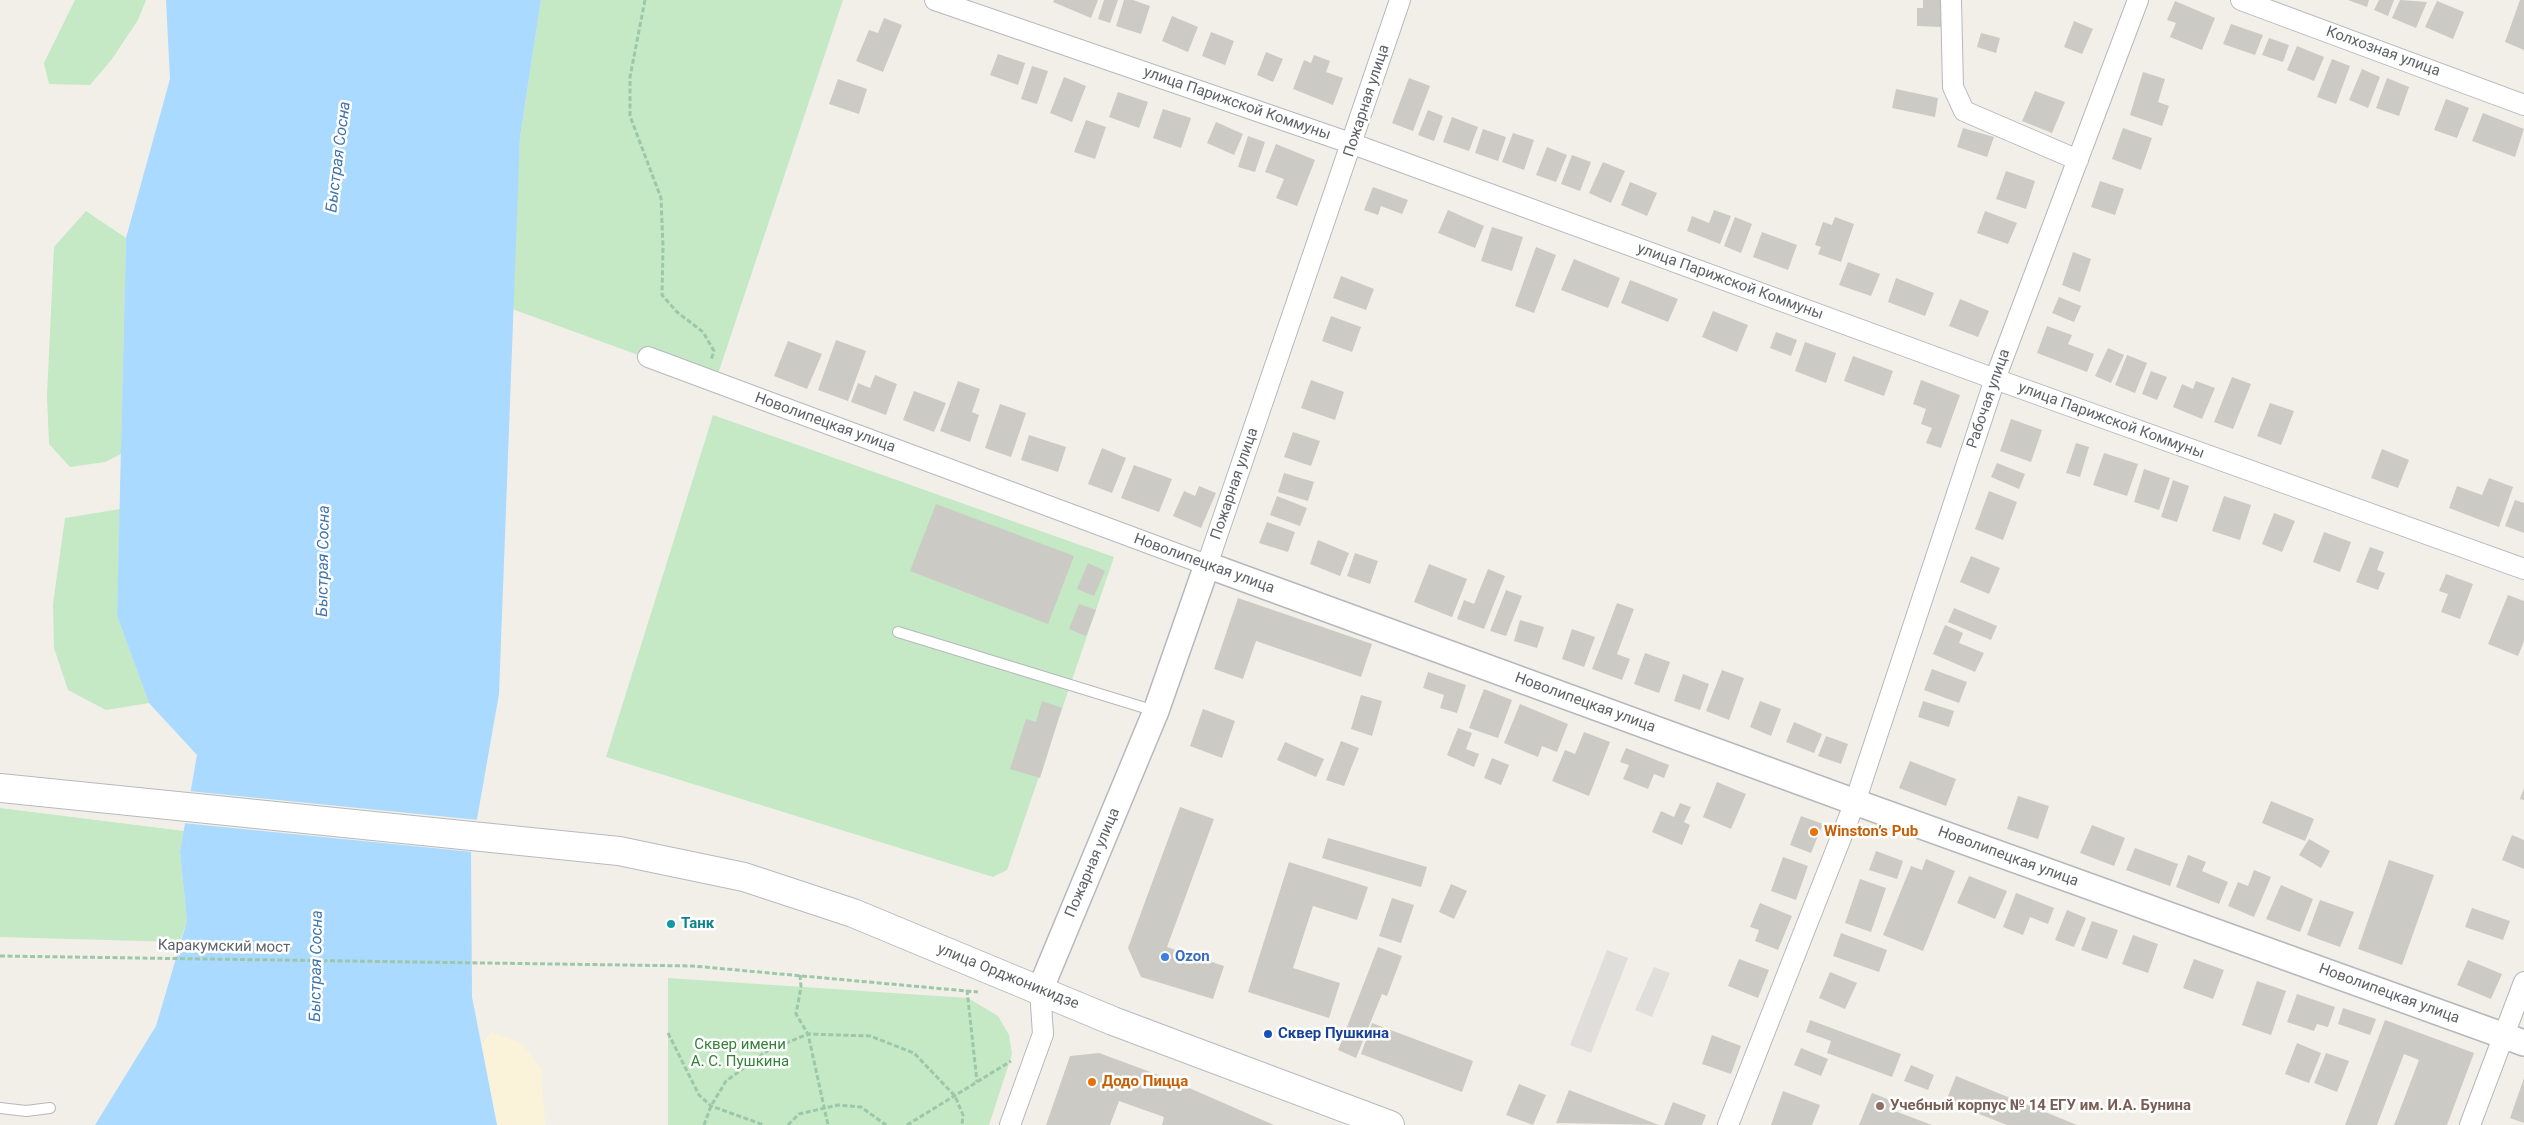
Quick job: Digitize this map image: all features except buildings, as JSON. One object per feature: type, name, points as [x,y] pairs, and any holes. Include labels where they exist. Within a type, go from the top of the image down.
[{"type":"main road","name":"улица Орджоникидзе","points":[[0,788],[619,851],[744,877],[844,910],[1122,1024],[1390,1125]]},
{"type":"street","name":"улица Парижской Коммуны","points":[[935,0],[1353,144],[1995,379],[2524,569]]},
{"type":"street","name":"Пожарная улица","points":[[1040,990],[1156,712],[1353,144],[1400,0]]},
{"type":"street","points":[[1951,0],[1953,88],[1964,111],[2078,160]]},
{"type":"street","name":"Рабочая улица","points":[[1728,1125],[1855,802],[1995,379],[2138,0]]},
{"type":"street","name":"Колхозная улица","points":[[2241,0],[2524,105]]},
{"type":"street","name":"Новолипецкая улица","points":[[648,357],[1207,565],[1855,802],[2514,1039]]},
{"type":"street","points":[[2470,1125],[2514,1039],[2524,982]]},
{"type":"street","points":[[1010,1125],[1043,1034],[1040,990]]},
{"type":"lane","points":[[898,632],[1156,712]]},
{"type":"lane","points":[[0,1108],[26,1111],[50,1108]]},
{"type":"path","points":[[645,0],[630,78],[630,116],[661,198],[662,295],[677,312],[704,332],[714,351],[705,379]]},
{"type":"path","name":"Каракумский мост","points":[[0,956],[693,966],[800,974],[984,992]]},
{"type":"path","points":[[800,974],[801,987],[796,1014],[808,1034],[828,1125]]},
{"type":"path","points":[[967,990],[977,1082]]},
{"type":"path","points":[[668,1033],[699,1095],[711,1106],[764,1125]]},
{"type":"path","points":[[704,1125],[711,1106],[726,1080],[767,1051],[808,1034],[870,1036],[914,1053],[955,1096],[963,1115],[962,1125]]},
{"type":"path","points":[[907,1125],[1011,1061]]},
{"type":"path","points":[[788,1125],[799,1114],[838,1105],[861,1107],[886,1125]]},
{"type":"shaded area","points":[[1607,950],[1628,958],[1591,1053],[1570,1045]]},
{"type":"shaded area","points":[[1654,967],[1670,973],[1652,1017],[1635,1010]]},
{"type":"green space","points":[[75,0],[146,0],[138,20],[112,59],[90,85],[49,84],[44,63]]},
{"type":"green space","points":[[541,0],[843,0],[715,383],[512,309],[520,137]]},
{"type":"green space","points":[[86,211],[126,238],[121,454],[105,462],[70,467],[49,444],[47,396],[54,247]]},
{"type":"green space","points":[[713,415],[1114,557],[1007,870],[993,877],[606,757]]},
{"type":"green space","points":[[120,509],[117,616],[149,703],[106,710],[68,690],[54,648],[53,604],[65,518]]},
{"type":"green space","points":[[0,808],[184,831],[180,852],[187,921],[180,942],[0,937]]},
{"type":"green space","name":"Сквер имени А. С. Пушкина","points":[[668,978],[968,998],[998,1016],[1009,1035],[1012,1054],[989,1125],[668,1125]]},
{"type":"sand","points":[[491,1032],[521,1043],[541,1068],[545,1125],[497,1125],[482,1044]]},
{"type":"water","name":"Быстрая Сосна","points":[[166,0],[541,0],[520,137],[499,694],[471,853],[472,997],[497,1125],[95,1125],[156,1026],[187,921],[180,852],[197,755],[149,703],[117,616],[126,238],[170,79]]},
{"type":"pier","points":[[188,791],[479,820],[473,852],[183,823]]},
{"type":"place","name":"Winston’s Pub","points":[[1814,832]]},
{"type":"place","name":"Танк","points":[[671,924]]},
{"type":"place","name":"Ozon","points":[[1165,957]]},
{"type":"place","name":"Сквер Пушкина","points":[[1268,1034]]},
{"type":"place","name":"Додо Пицца","points":[[1092,1082]]},
{"type":"place","name":"Учебный корпус № 14 ЕГУ им. И.А. Бунина","points":[[1880,1106]]}]
